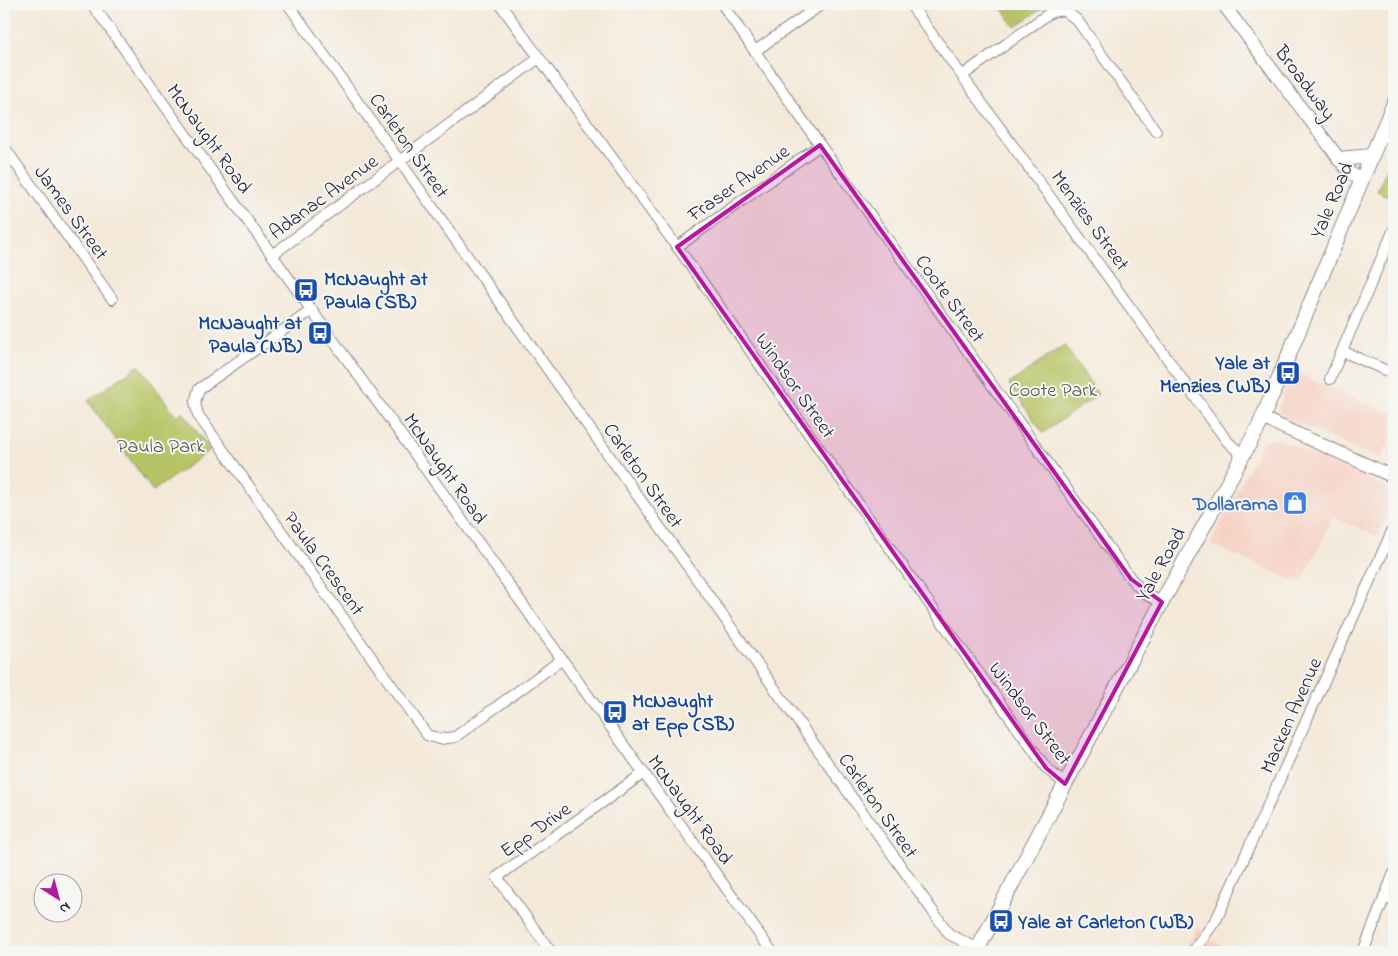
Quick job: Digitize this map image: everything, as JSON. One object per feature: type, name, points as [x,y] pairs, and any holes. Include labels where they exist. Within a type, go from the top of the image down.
[{"type":"main road","name":"Yale Road","points":[[979,951],[1065,784],[1262,418],[1394,103]]},
{"type":"main road","points":[[1339,159],[1371,156]]},
{"type":"street","name":"McNaught Road","points":[[92,4],[772,952]]},
{"type":"street","name":"Carleton Street","points":[[288,4],[949,934],[979,951]]},
{"type":"street","name":"Windsor Street","points":[[500,4],[677,247],[1046,768],[1065,784]]},
{"type":"street","name":"Coote Street","points":[[722,4],[820,146],[1131,579],[1148,595],[1162,602]]},
{"type":"street","points":[[756,51],[822,4]]},
{"type":"street","name":"Menzies Street","points":[[910,4],[1227,441],[1243,456]]},
{"type":"street","name":"Broadway","points":[[1223,4],[1349,172],[1361,180]]},
{"type":"street","points":[[963,75],[1051,12],[1064,10],[1077,20],[1156,130]]},
{"type":"street","name":"Adanac Avenue","points":[[272,255],[538,58]]},
{"type":"street","name":"Fraser Avenue","points":[[677,247],[820,146]]},
{"type":"street","name":"James Street","points":[[4,147],[112,299]]},
{"type":"street","points":[[1330,378],[1392,240],[1394,229]]},
{"type":"street","name":"Paula Crescent","points":[[312,310],[199,389],[195,402],[198,415],[427,735],[440,739],[455,738],[561,660]]},
{"type":"street","points":[[1342,351],[1394,374]]},
{"type":"street","points":[[1262,418],[1394,478]]},
{"type":"street","name":"Macken Avenue","points":[[1193,952],[1217,918],[1394,527]]},
{"type":"street","name":"Epp Drive","points":[[551,952],[497,877],[644,772]]},
{"type":"street","points":[[1363,952],[1394,873]]},
{"type":"street","points":[[1384,896],[1394,902]]},
{"type":"highlighted area","points":[[820,145],[1131,579],[1162,602],[1065,784],[1046,768],[677,247]]},
{"type":"shaded area","points":[[1294,372],[1394,415],[1389,432],[1392,434],[1380,460],[1281,416],[1278,407]]},
{"type":"shaded area","points":[[1275,438],[1383,485],[1394,492],[1394,500],[1378,537],[1333,517],[1301,584],[1210,544],[1263,441]]},
{"type":"shaded area","points":[[1198,926],[1206,937],[1234,952],[1184,952]]},
{"type":"green space","points":[[999,4],[1048,4],[1015,27]]},
{"type":"green space","points":[[1389,164],[1394,166],[1394,199],[1377,191]]},
{"type":"green space","name":"Coote Park","points":[[1064,345],[1098,394],[1043,433],[1009,384]]},
{"type":"green space","name":"Paula Park","points":[[139,365],[176,416],[183,412],[210,450],[153,491],[88,401]]},
{"type":"place","name":"McNaught at Paula (SB)","points":[[306,290]]},
{"type":"place","name":"McNaught at Paula (NB)","points":[[320,333]]},
{"type":"place","name":"Yale at Menzies (WB)","points":[[1288,373]]},
{"type":"place","name":"Dollarama","points":[[1295,503]]},
{"type":"place","name":"McNaught at Epp (SB)","points":[[615,712]]},
{"type":"place","name":"Yale at Carleton (WB)","points":[[1001,921]]}]
